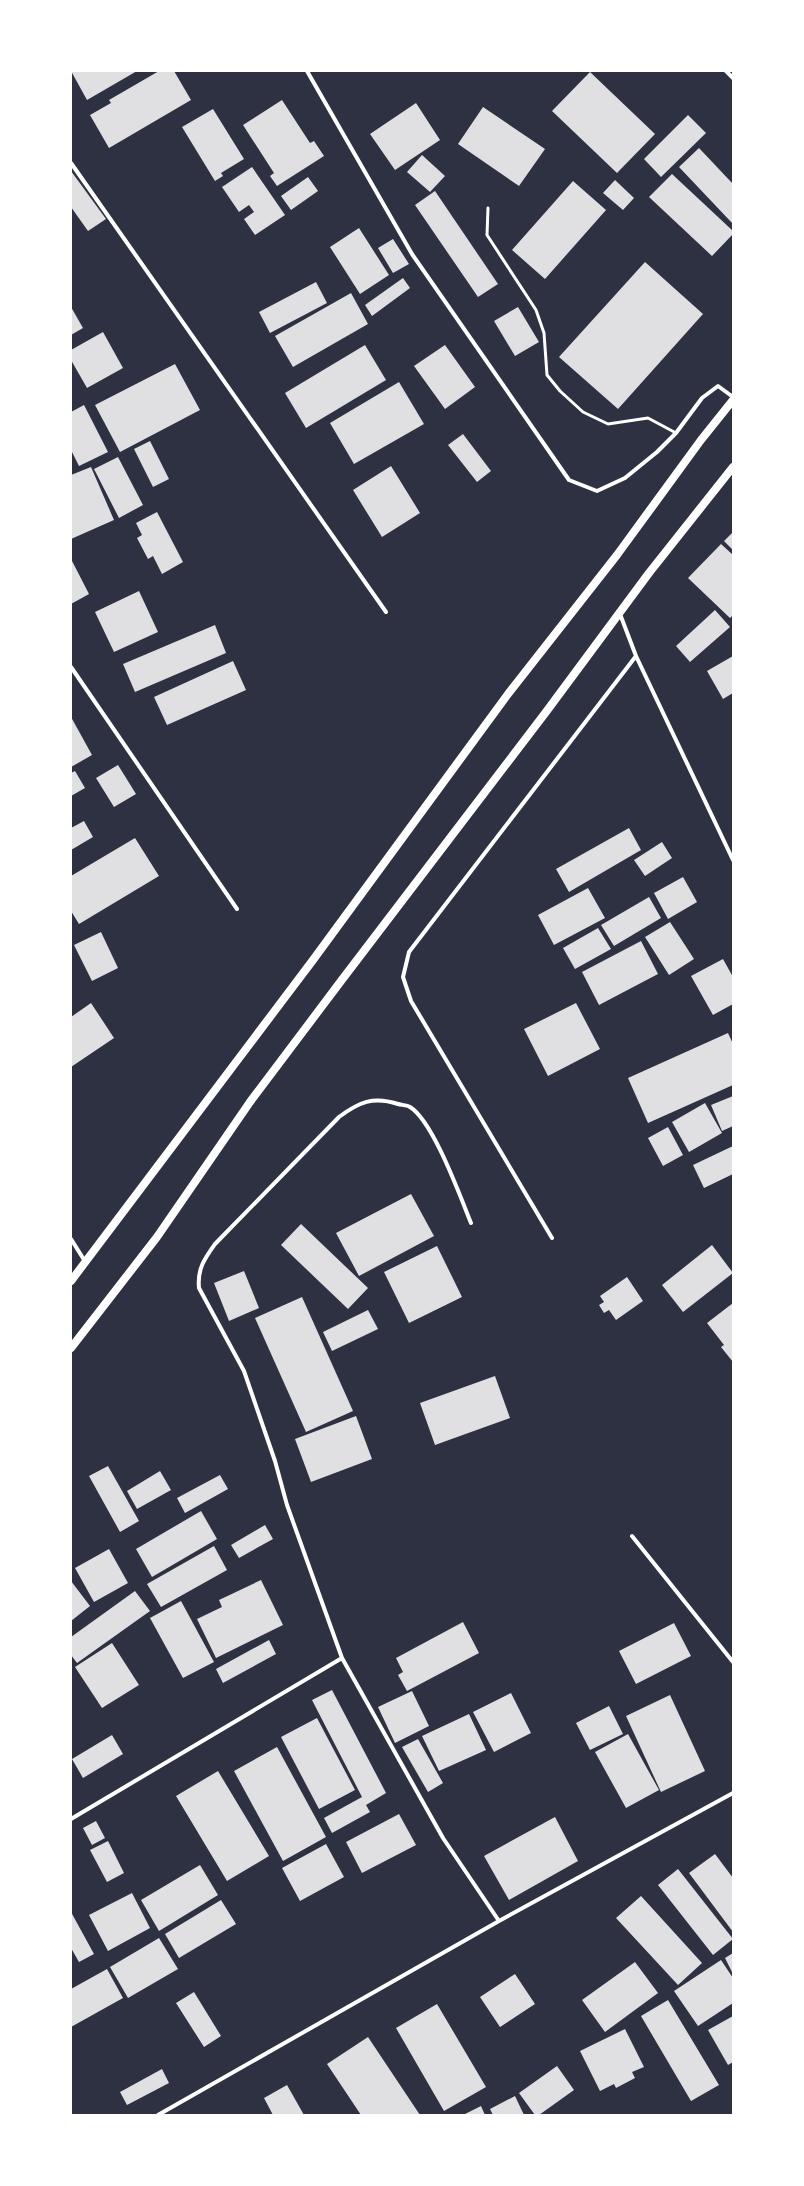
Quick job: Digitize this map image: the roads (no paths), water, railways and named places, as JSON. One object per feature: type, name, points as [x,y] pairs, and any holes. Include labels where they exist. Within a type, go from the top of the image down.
[{"type":"main road","points":[[71,1281],[313,960],[508,694],[617,555],[701,440],[733,400]]},
{"type":"main road","points":[[71,1348],[157,1236],[274,1070],[649,573],[733,467]]},
{"type":"street","points":[[307,71],[412,254],[569,480],[597,491],[625,478],[657,452],[676,433],[702,398],[718,386],[733,397]]},
{"type":"street","points":[[726,71],[733,78]]},
{"type":"street","points":[[71,163],[386,612]]},
{"type":"street","points":[[620,613],[636,656],[733,860]]},
{"type":"street","points":[[552,1238],[412,1000],[403,977],[409,952],[636,656]]},
{"type":"street","points":[[71,667],[237,909]]},
{"type":"street","points":[[471,1222],[442,1154],[428,1128],[410,1107],[383,1099],[357,1104],[338,1117],[215,1244],[201,1263],[198,1277],[199,1288],[244,1371],[275,1461],[287,1504],[342,1658],[443,1838],[499,1921]]},
{"type":"street","points":[[71,1239],[86,1263]]},
{"type":"street","points":[[632,1536],[733,1662]]},
{"type":"street","points":[[71,1819],[342,1658]]},
{"type":"street","points":[[158,2115],[499,1921],[733,1793]]},
{"type":"lane","points":[[488,208],[488,235],[536,310],[544,333],[547,374],[560,391],[583,412],[608,424],[648,418],[676,433]]}]
